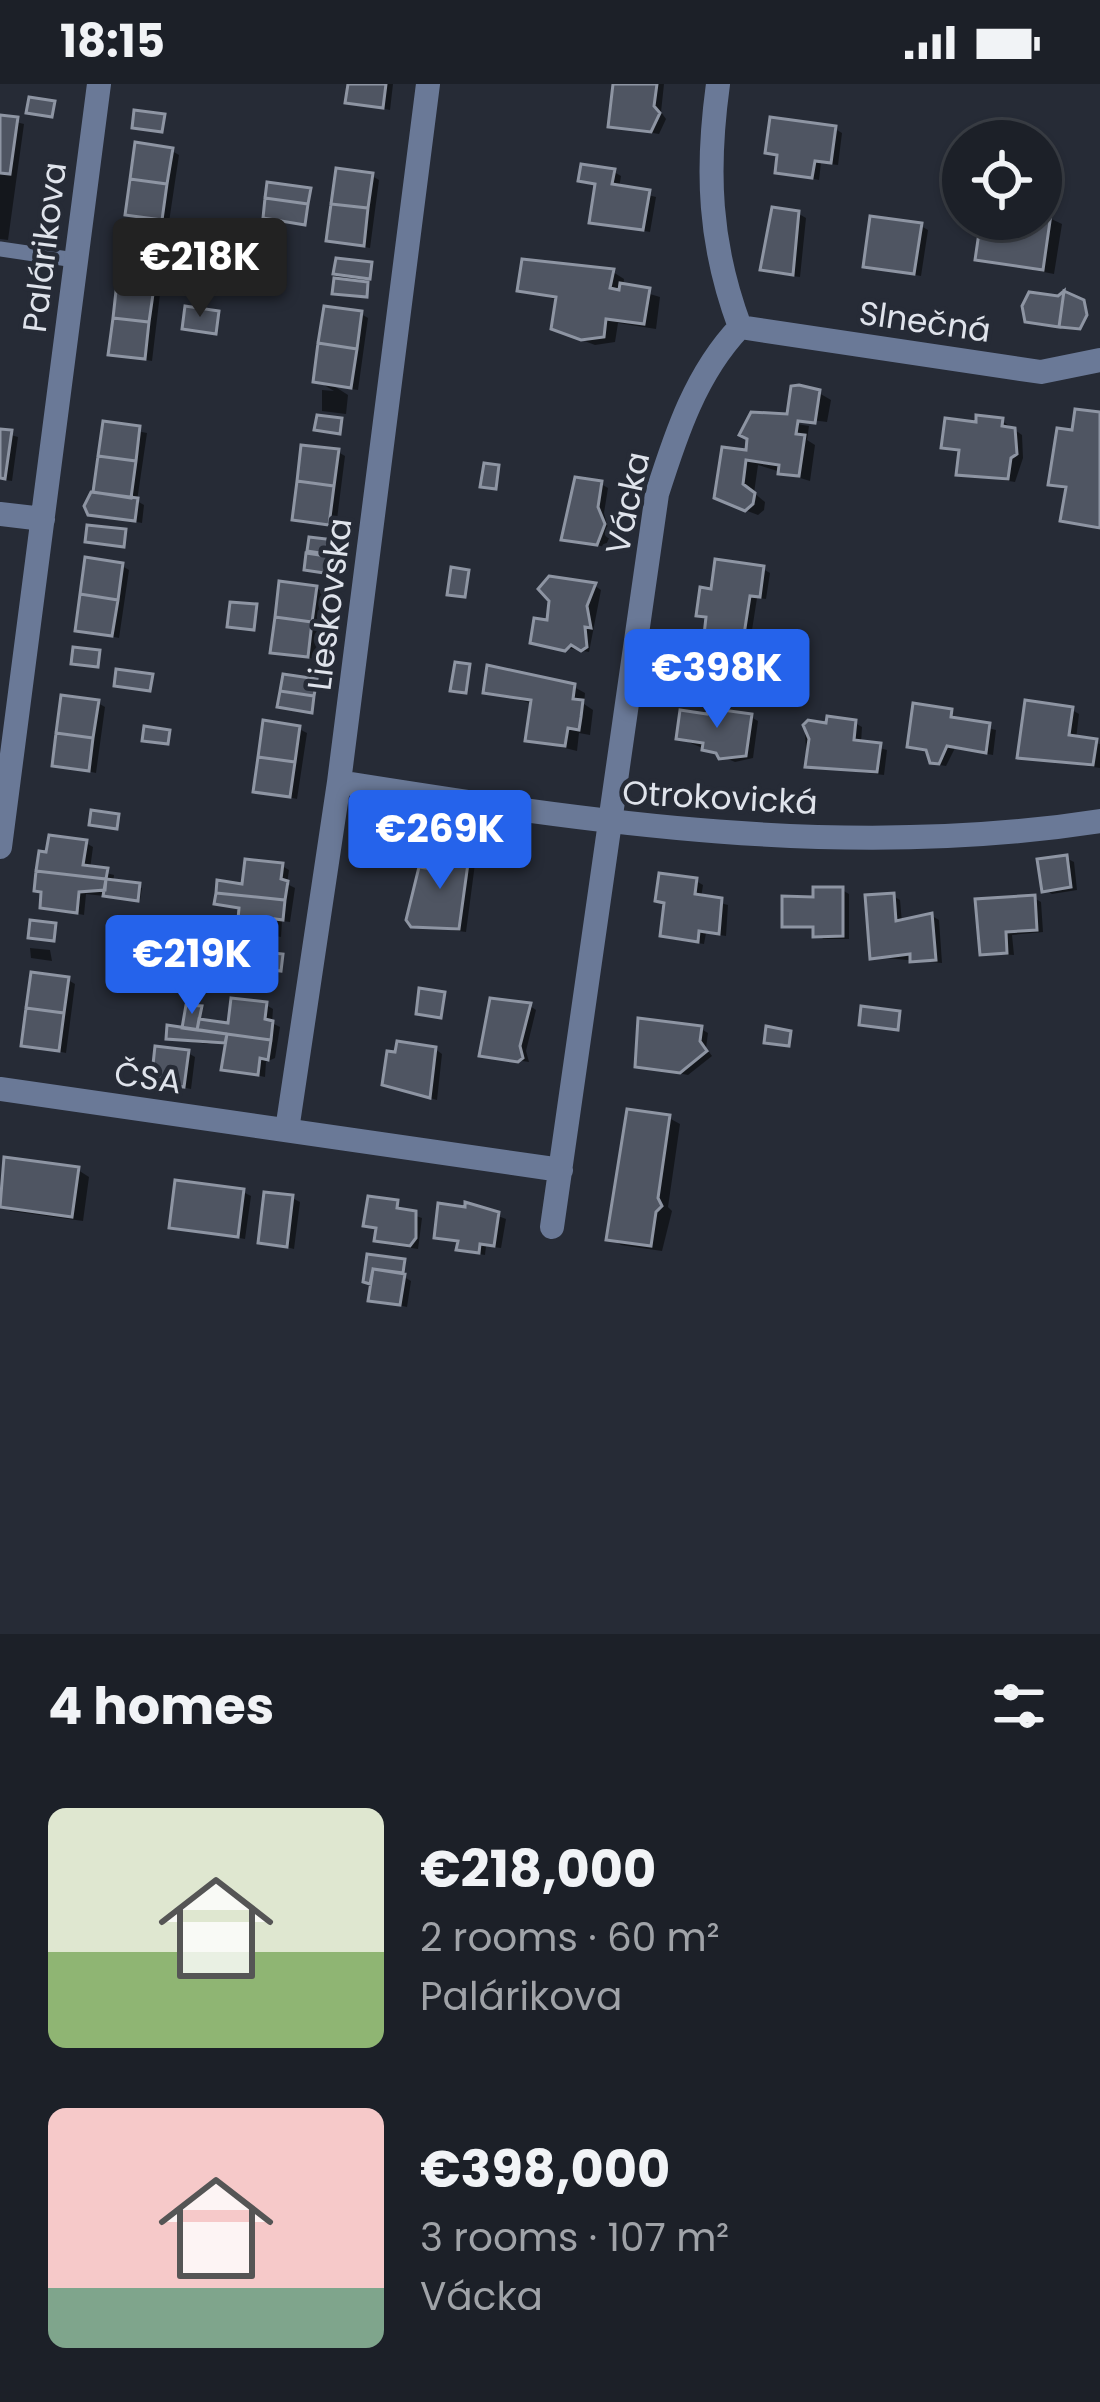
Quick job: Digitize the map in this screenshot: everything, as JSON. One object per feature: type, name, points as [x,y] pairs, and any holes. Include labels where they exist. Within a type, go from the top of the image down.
[{"type":"street","name":"Palárikova","points":[[0,847],[99,84]]},
{"type":"street","name":"Lieskovska","points":[[287,1130],[339,782],[428,84]]},
{"type":"street","points":[[718,84],[707,163],[710,211],[724,285],[740,327]]},
{"type":"street","name":"Slnečná","points":[[740,327],[1041,372],[1100,360]]},
{"type":"street","name":"Vácka","points":[[552,1227],[657,494],[694,395],[716,352],[740,327]]},
{"type":"street","points":[[0,514],[43,519]]},
{"type":"street","name":"Otrokovická","points":[[339,782],[610,825],[762,838],[1100,821]]},
{"type":"street","name":"ČSA","points":[[0,1089],[287,1130]]},
{"type":"street","points":[[287,1130],[561,1170]]},
{"type":"lane","points":[[0,249],[75,260]]},
{"type":"building","points":[[348,84],[386,84],[383,108],[345,103]]},
{"type":"building","points":[[613,84],[657,84],[654,106],[660,113],[651,132],[608,127]]},
{"type":"building","points":[[29,97],[55,101],[52,117],[26,113]]},
{"type":"building","points":[[134,110],[165,114],[162,132],[132,128]]},
{"type":"building","points":[[0,115],[18,117],[10,174],[0,173]]},
{"type":"building","points":[[770,117],[836,126],[831,163],[815,161],[812,178],[775,173],[777,155],[765,153]]},
{"type":"building","points":[[135,142],[173,148],[167,184],[130,179]]},
{"type":"building","points":[[581,164],[615,169],[612,184],[650,190],[643,230],[589,223],[595,184],[578,181]]},
{"type":"building","points":[[336,168],[373,173],[368,208],[331,204]]},
{"type":"building","points":[[130,179],[167,184],[162,220],[125,215]]},
{"type":"building","points":[[267,182],[311,188],[308,204],[265,198]]},
{"type":"building","points":[[265,198],[308,204],[305,225],[263,218]]},
{"type":"building","points":[[331,204],[368,208],[364,246],[326,241]]},
{"type":"building","points":[[772,207],[799,211],[793,275],[760,270]]},
{"type":"building","points":[[870,216],[922,223],[914,274],[863,267]]},
{"type":"building","points":[[978,240],[1047,240],[1043,270],[975,260]]},
{"type":"building","points":[[119,247],[153,252],[151,273],[116,268]]},
{"type":"building","points":[[336,258],[372,262],[370,279],[333,274]]},
{"type":"building","points":[[522,259],[614,269],[610,288],[619,290],[620,283],[650,288],[644,324],[606,319],[604,337],[581,340],[551,329],[556,297],[517,291]]},
{"type":"building","points":[[334,278],[368,282],[367,297],[332,294]]},
{"type":"building","points":[[117,282],[154,287],[149,322],[113,318]]},
{"type":"building","points":[[1064,291],[1084,300],[1087,315],[1080,329],[1059,327]]},
{"type":"building","points":[[1064,291],[1059,327],[1025,322],[1022,306],[1029,292],[1058,296]]},
{"type":"building","points":[[185,306],[219,311],[216,334],[182,329]]},
{"type":"building","points":[[324,306],[362,311],[357,349],[318,343]]},
{"type":"building","points":[[113,318],[149,322],[145,359],[108,355]]},
{"type":"building","points":[[318,343],[357,349],[351,388],[313,382]]},
{"type":"building","points":[[791,386],[820,390],[815,423],[798,421],[796,434],[805,435],[799,476],[778,474],[779,465],[746,460],[743,484],[755,493],[753,504],[745,511],[714,498],[722,447],[746,450],[747,439],[739,435],[751,412],[787,414]]},
{"type":"building","points":[[1075,409],[1100,412],[1100,528],[1060,521],[1066,487],[1048,485],[1057,428],[1072,430]]},
{"type":"building","points":[[317,415],[342,418],[340,434],[314,430]]},
{"type":"building","points":[[976,415],[1003,418],[1002,426],[1015,428],[1017,454],[1011,458],[1008,479],[956,475],[959,450],[941,448],[945,418],[976,422]]},
{"type":"building","points":[[103,421],[140,426],[136,461],[98,456]]},
{"type":"building","points":[[0,429],[12,430],[5,479],[0,478]]},
{"type":"building","points":[[301,445],[339,449],[334,486],[297,481]]},
{"type":"building","points":[[98,456],[136,461],[131,498],[93,492]]},
{"type":"building","points":[[484,463],[499,465],[496,489],[480,487]]},
{"type":"building","points":[[575,477],[602,481],[598,507],[605,524],[597,545],[561,540]]},
{"type":"building","points":[[297,481],[334,486],[329,525],[292,520]]},
{"type":"building","points":[[91,492],[138,498],[135,521],[88,515],[84,506]]},
{"type":"building","points":[[87,525],[126,529],[124,547],[85,542]]},
{"type":"building","points":[[309,537],[335,540],[333,555],[307,551]]},
{"type":"building","points":[[306,553],[333,557],[331,574],[304,570]]},
{"type":"building","points":[[85,557],[123,563],[118,600],[80,594]]},
{"type":"building","points":[[715,559],[764,566],[760,597],[750,596],[743,641],[704,635],[706,617],[696,616],[700,587],[711,589]]},
{"type":"building","points":[[451,567],[469,570],[465,597],[447,595]]},
{"type":"building","points":[[549,576],[596,583],[587,606],[591,628],[585,627],[587,647],[581,651],[571,645],[565,651],[530,643],[534,618],[547,620],[549,601],[538,589]]},
{"type":"building","points":[[279,581],[317,586],[312,622],[275,617]]},
{"type":"building","points":[[80,594],[118,600],[112,636],[75,631]]},
{"type":"building","points":[[230,602],[257,604],[254,630],[227,627]]},
{"type":"building","points":[[275,617],[312,622],[308,657],[270,653]]},
{"type":"building","points":[[73,647],[100,650],[98,667],[71,664]]},
{"type":"building","points":[[455,662],[470,664],[466,693],[450,691]]},
{"type":"building","points":[[487,665],[575,684],[573,699],[583,700],[579,730],[568,728],[565,746],[525,741],[531,700],[483,693]]},
{"type":"building","points":[[116,669],[153,674],[150,691],[114,686]]},
{"type":"building","points":[[283,674],[317,679],[314,696],[280,691]]},
{"type":"building","points":[[280,691],[314,696],[312,713],[277,707]]},
{"type":"building","points":[[61,695],[99,700],[93,738],[56,733]]},
{"type":"building","points":[[1025,700],[1073,707],[1069,735],[1097,739],[1093,765],[1017,758]]},
{"type":"building","points":[[913,703],[952,709],[951,717],[990,723],[986,753],[947,746],[939,764],[930,763],[926,750],[907,747]]},
{"type":"building","points":[[708,708],[752,714],[746,756],[719,759],[716,753],[702,750],[703,743],[676,739],[680,710],[707,714]]},
{"type":"building","points":[[827,716],[856,720],[854,740],[881,743],[877,772],[805,767],[809,739],[803,725],[808,720],[826,723]]},
{"type":"building","points":[[263,720],[300,726],[295,762],[258,757]]},
{"type":"building","points":[[144,726],[170,730],[168,744],[142,741]]},
{"type":"building","points":[[56,733],[93,738],[89,771],[52,766]]},
{"type":"building","points":[[258,757],[295,762],[290,797],[253,792]]},
{"type":"building","points":[[91,810],[119,814],[117,829],[89,825]]},
{"type":"building","points":[[49,835],[87,840],[83,865],[108,868],[106,879],[36,871],[39,851],[46,852]]},
{"type":"building","points":[[444,845],[470,849],[459,929],[411,927],[406,920],[419,867],[440,870]]},
{"type":"building","points":[[1067,855],[1071,887],[1042,892],[1037,859]]},
{"type":"building","points":[[245,859],[283,863],[281,879],[288,881],[285,900],[216,893],[217,880],[242,884]]},
{"type":"building","points":[[36,871],[106,879],[105,890],[79,892],[77,913],[40,908],[41,892],[34,891]]},
{"type":"building","points":[[659,873],[697,878],[695,894],[722,898],[719,934],[699,931],[698,942],[660,936],[664,903],[655,901]]},
{"type":"building","points":[[106,879],[140,883],[138,901],[103,896]]},
{"type":"building","points":[[813,887],[843,887],[843,936],[813,937],[813,927],[782,927],[782,896],[813,897]]},
{"type":"building","points":[[216,893],[285,900],[283,920],[275,919],[274,935],[237,931],[239,908],[214,904]]},
{"type":"building","points":[[894,893],[896,921],[932,913],[936,960],[910,962],[910,954],[870,959],[865,895]]},
{"type":"building","points":[[1035,895],[1037,930],[1006,932],[1007,953],[980,955],[975,899]]},
{"type":"building","points":[[30,920],[56,923],[54,941],[28,938]]},
{"type":"building","points":[[255,951],[283,954],[281,971],[254,968]]},
{"type":"building","points":[[31,972],[69,977],[64,1013],[26,1008]]},
{"type":"building","points":[[419,988],[445,992],[441,1018],[416,1014]]},
{"type":"building","points":[[231,998],[267,1002],[265,1019],[273,1021],[271,1040],[197,1030],[199,1019],[228,1023]]},
{"type":"building","points":[[490,998],[531,1003],[520,1046],[523,1058],[518,1062],[479,1056]]},
{"type":"building","points":[[186,1005],[202,1006],[197,1030],[182,1028]]},
{"type":"building","points":[[861,1006],[900,1011],[898,1030],[859,1025]]},
{"type":"building","points":[[26,1008],[64,1013],[59,1051],[21,1046]]},
{"type":"building","points":[[638,1018],[702,1026],[700,1041],[707,1051],[680,1073],[635,1067]]},
{"type":"building","points":[[167,1025],[227,1034],[225,1043],[166,1039]]},
{"type":"building","points":[[766,1026],[791,1031],[789,1046],[764,1043]]},
{"type":"building","points":[[227,1034],[271,1040],[268,1060],[260,1058],[258,1075],[221,1070]]},
{"type":"building","points":[[397,1041],[436,1047],[430,1098],[382,1085],[387,1051],[395,1052]]},
{"type":"building","points":[[155,1046],[189,1050],[184,1087],[151,1083]]},
{"type":"building","points":[[627,1109],[670,1115],[658,1198],[662,1206],[656,1212],[651,1246],[606,1240]]},
{"type":"building","points":[[4,1157],[79,1167],[72,1217],[0,1207]]},
{"type":"building","points":[[175,1180],[244,1189],[238,1237],[169,1228]]},
{"type":"building","points":[[264,1192],[293,1195],[287,1247],[258,1243]]},
{"type":"building","points":[[368,1196],[398,1200],[397,1208],[416,1211],[416,1238],[410,1246],[374,1241],[376,1228],[363,1226]]},
{"type":"building","points":[[465,1202],[499,1212],[494,1246],[480,1244],[479,1253],[456,1250],[458,1241],[434,1238],[438,1203],[465,1207]]},
{"type":"building","points":[[367,1254],[405,1259],[403,1273],[373,1269],[370,1284],[363,1282]]},
{"type":"building","points":[[373,1269],[405,1274],[400,1305],[368,1301]]}]
